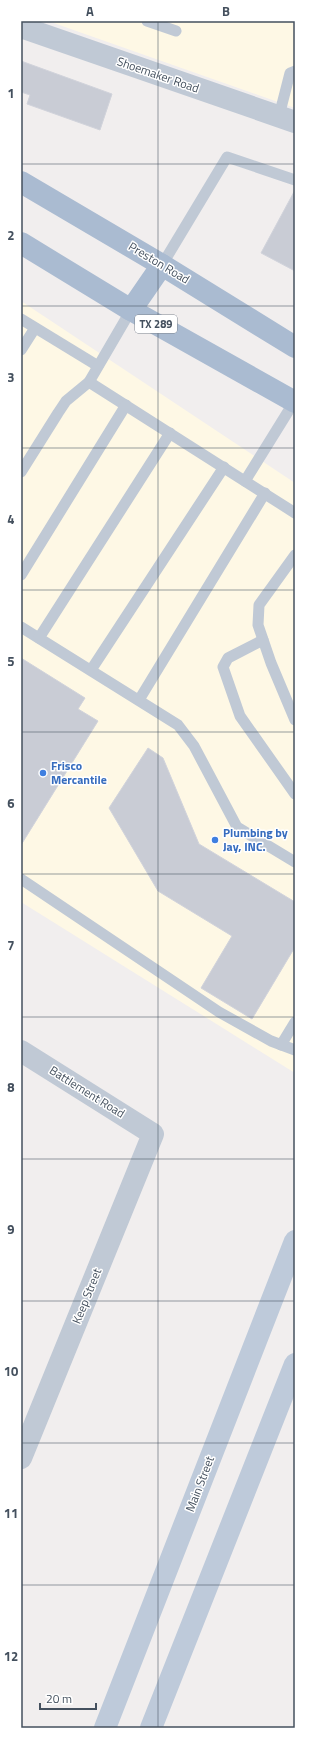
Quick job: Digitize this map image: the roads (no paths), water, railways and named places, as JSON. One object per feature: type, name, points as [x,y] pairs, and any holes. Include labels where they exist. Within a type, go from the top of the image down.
[{"type":"main road","name":"Preston Road","points":[[21,182],[162,265],[295,347]]},
{"type":"main road","name":"TX 289","points":[[21,243],[131,310],[294,402]]},
{"type":"main road","points":[[131,310],[162,265]]},
{"type":"main road","name":"Main Street","points":[[105,1728],[295,1241]]},
{"type":"main road","points":[[151,1728],[295,1364]]},
{"type":"street","name":"Shoemaker Road","points":[[21,27],[287,119]]},
{"type":"street","name":"Battlement Road","points":[[21,1051],[153,1134]]},
{"type":"street","name":"Keep Street","points":[[21,1458],[153,1134]]},
{"type":"lane","points":[[147,21],[176,31]]},
{"type":"lane","points":[[287,119],[290,73],[295,71]]},
{"type":"lane","points":[[162,265],[227,157],[295,180]]},
{"type":"lane","points":[[21,472],[62,407],[89,382],[131,310]]},
{"type":"lane","points":[[21,319],[98,366]]},
{"type":"lane","points":[[21,350],[35,328]]},
{"type":"lane","points":[[89,382],[295,513]]},
{"type":"lane","points":[[246,481],[294,402]]},
{"type":"lane","points":[[21,575],[126,405]]},
{"type":"lane","points":[[39,638],[170,433]]},
{"type":"lane","points":[[91,670],[224,467]]},
{"type":"lane","points":[[139,700],[265,493]]},
{"type":"lane","points":[[295,555],[260,605],[258,625],[295,720]]},
{"type":"lane","points":[[21,627],[174,721],[182,729],[237,827],[295,862]]},
{"type":"lane","points":[[263,640],[228,658],[223,667],[240,716],[295,794]]},
{"type":"lane","points":[[21,879],[220,1012],[281,1045],[295,1050]]},
{"type":"lane","points":[[281,1045],[295,1022]]},
{"type":"place","name":"Frisco Mercantile","points":[[43,773]]},
{"type":"place","name":"Plumbing by Jay, INC.","points":[[215,840]]}]
